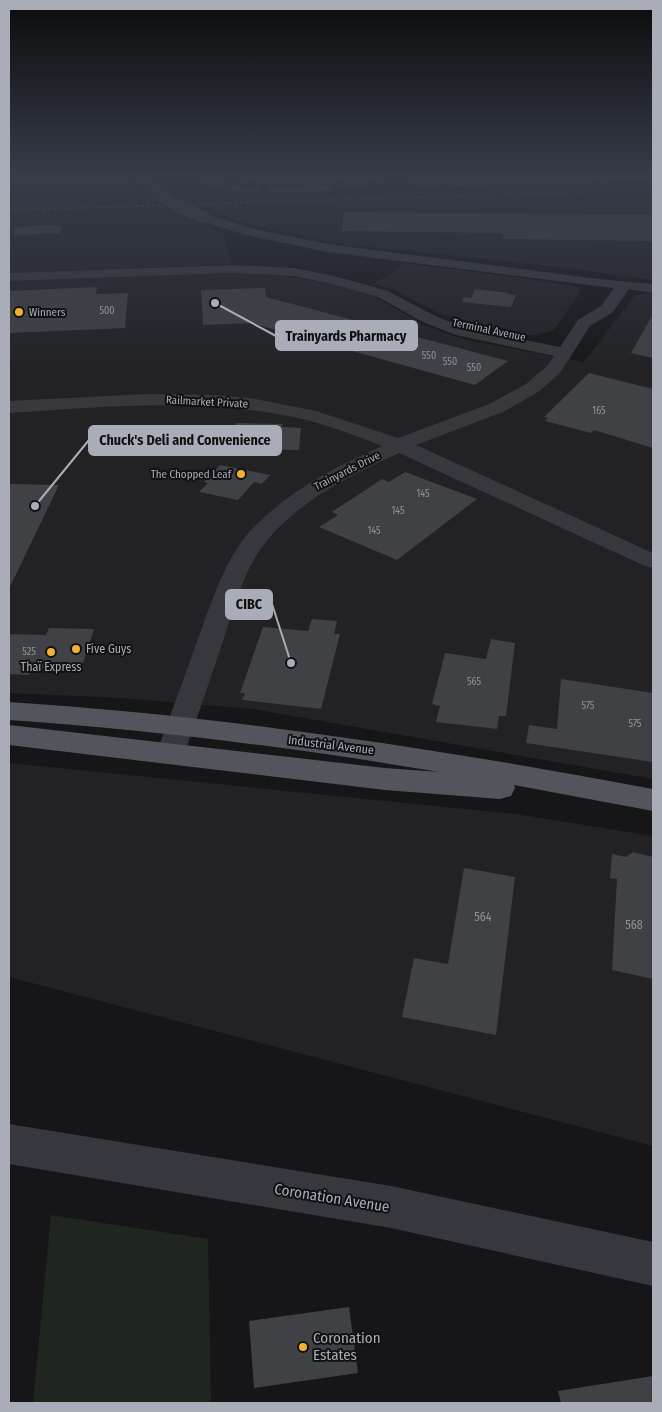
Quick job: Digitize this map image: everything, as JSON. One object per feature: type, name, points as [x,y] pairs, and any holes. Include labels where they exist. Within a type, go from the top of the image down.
[{"type":"main road","name":"Industrial Avenue","points":[[9,711],[181,726],[390,752],[652,800]]},
{"type":"main road","name":"Industrial Avenue","points":[[9,735],[384,779],[652,800]]},
{"type":"street","points":[[289,241],[353,252],[416,259],[594,291],[626,284],[653,288]]},
{"type":"street","name":"Terminal Avenue","points":[[9,277],[217,269],[280,271],[320,277],[366,288],[392,298],[429,319],[462,332],[567,349]]},
{"type":"street","name":"Trainyards Drive","points":[[584,323],[607,309],[626,284]]},
{"type":"street","name":"Trainyards Drive","points":[[170,754],[228,588],[251,545],[272,521],[318,484],[358,463],[488,411],[522,395],[548,375],[567,349],[584,323],[594,291]]},
{"type":"street","name":"Railmarket Private","points":[[9,407],[176,400],[246,404],[318,416],[399,445],[653,561]]},
{"type":"street","name":"Coronation Avenue","points":[[9,1144],[391,1207],[653,1264]]},
{"type":"shaded area","points":[[9,241],[225,241],[232,264],[9,273]]},
{"type":"shaded area","points":[[327,241],[653,241],[653,280],[560,267],[350,245]]},
{"type":"shaded area","points":[[402,263],[522,278],[578,287],[581,291],[554,330],[536,335],[523,335],[460,321],[442,315],[390,288],[373,284],[395,271]]},
{"type":"shaded area","points":[[230,273],[285,276],[338,285],[375,297],[424,325],[467,340],[584,362],[635,295],[653,293],[653,779],[253,709],[121,698],[9,693],[9,281]]},
{"type":"shaded area","points":[[9,763],[516,814],[653,836],[653,1146],[9,977]]},
{"type":"shaded area","points":[[51,1215],[208,1239],[211,1403],[33,1403]]},
{"type":"building","points":[[97,287],[96,294],[128,293],[125,328],[9,333],[9,291]]},
{"type":"building","points":[[265,288],[266,297],[508,361],[475,385],[251,323],[203,325],[201,290]]},
{"type":"building","points":[[475,289],[516,295],[511,307],[462,302],[464,297],[471,298]]},
{"type":"building","points":[[653,314],[653,358],[631,353]]},
{"type":"building","points":[[589,373],[653,389],[653,448],[594,430],[591,433],[545,421],[548,418],[544,417]]},
{"type":"building","points":[[236,423],[283,424],[282,427],[301,428],[299,450],[230,449]]},
{"type":"building","points":[[220,465],[270,475],[262,484],[254,482],[238,500],[199,492],[208,483],[204,482]]},
{"type":"building","points":[[405,472],[477,499],[397,560],[319,527],[338,515],[332,512],[382,479],[389,482]]},
{"type":"building","points":[[9,484],[59,485],[9,589]]},
{"type":"building","points":[[312,619],[337,621],[334,634],[340,634],[321,709],[242,700],[245,693],[240,693],[263,627],[308,631]]},
{"type":"building","points":[[49,628],[94,629],[81,669],[32,668],[29,675],[9,674],[9,634],[46,635]]},
{"type":"building","points":[[491,639],[515,643],[506,716],[499,716],[497,729],[436,722],[440,706],[432,704],[445,653],[486,659]]},
{"type":"building","points":[[561,679],[653,693],[653,762],[526,743],[529,725],[557,729]]},
{"type":"building","points":[[633,852],[653,857],[653,979],[612,970],[617,879],[610,878],[612,854],[626,857]]},
{"type":"building","points":[[464,868],[515,877],[496,1035],[402,1017],[414,958],[448,964]]},
{"type":"building","name":"Coronation Estates","points":[[349,1307],[358,1373],[254,1388],[249,1321]]},
{"type":"building","points":[[653,1376],[653,1403],[561,1403],[558,1391]]},
{"type":"place","name":"Trainyards Pharmacy","points":[[215,303]]},
{"type":"place","name":"Winners","points":[[19,312]]},
{"type":"place","name":"The Chopped Leaf","points":[[241,474]]},
{"type":"place","name":"Chuck's Deli and Convenience","points":[[35,506]]},
{"type":"place","name":"Five Guys","points":[[76,649]]},
{"type":"place","name":"Thaï Express","points":[[51,652]]},
{"type":"place","name":"CIBC","points":[[291,663]]},
{"type":"place","name":"Coronation Estates","points":[[303,1347]]}]
